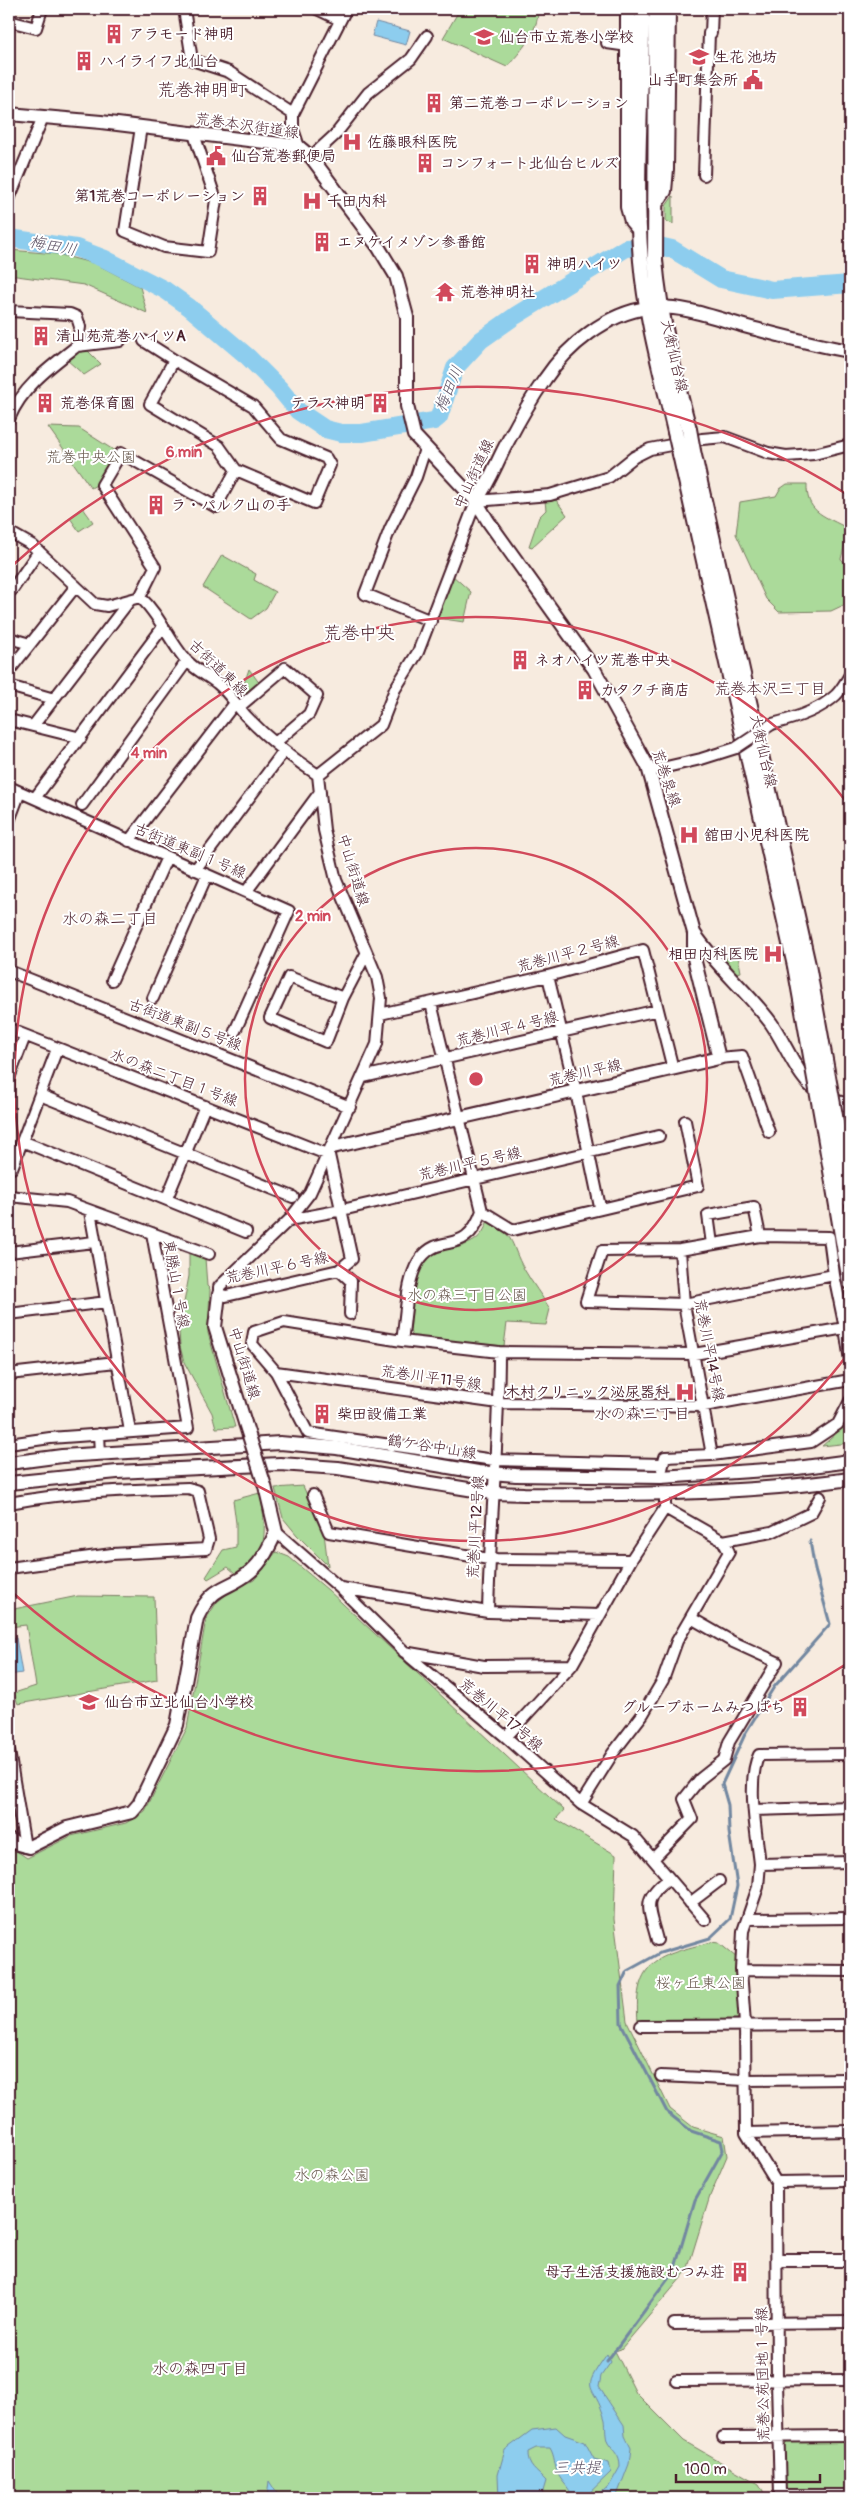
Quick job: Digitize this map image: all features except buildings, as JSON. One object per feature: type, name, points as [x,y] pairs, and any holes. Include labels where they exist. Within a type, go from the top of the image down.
[{"type":"main road","name":"大衡仙台線","points":[[628,9],[628,208],[639,234]]},
{"type":"main road","name":"大衡仙台線","points":[[655,204],[664,191],[666,169],[668,9]]},
{"type":"main road","name":"大衡仙台線","points":[[637,13],[639,234],[641,259],[654,307],[802,966],[830,1122],[850,1282]]},
{"type":"main road","points":[[628,46],[632,46],[637,13]]},
{"type":"main road","name":"大衡仙台線","points":[[654,307],[656,18]]},
{"type":"main road","name":"大衡仙台線","points":[[830,1122],[850,1200]]},
{"type":"street","points":[[9,21],[34,32],[42,9]]},
{"type":"street","points":[[184,9],[192,60],[229,72],[293,114]]},
{"type":"street","points":[[317,9],[340,20]]},
{"type":"street","points":[[299,147],[293,129],[293,114],[346,9]]},
{"type":"street","points":[[704,175],[712,9]]},
{"type":"street","points":[[311,157],[335,135],[368,93],[411,59],[427,36]]},
{"type":"street","points":[[607,43],[628,46]]},
{"type":"street","name":"荒巻本沢街道線","points":[[9,114],[141,127],[299,147],[311,157],[379,248],[396,276],[407,317],[407,416],[414,436],[425,449]]},
{"type":"street","points":[[9,199],[43,117]]},
{"type":"street","points":[[141,127],[125,231],[164,246],[208,252],[216,200],[194,134]]},
{"type":"street","points":[[654,307],[680,308],[802,342],[850,351]]},
{"type":"street","name":"中山街道線","points":[[276,1532],[265,1486],[215,1327],[219,1287],[288,1220],[310,1194],[331,1151],[377,1044],[381,998],[377,977],[336,880],[326,846],[318,775],[366,739],[381,725],[395,689],[418,652],[476,501],[490,482],[507,442],[555,364],[568,350],[607,323],[632,311],[654,307]]},
{"type":"street","points":[[9,311],[70,314],[77,317],[80,327],[77,346]]},
{"type":"street","points":[[9,419],[14,406],[27,388],[77,346],[120,341]]},
{"type":"street","points":[[144,341],[253,406],[281,439],[326,458],[330,465],[314,503],[236,470],[218,446],[150,404],[174,360]]},
{"type":"street","points":[[431,621],[365,594],[390,529],[416,477],[425,449],[476,501],[558,493],[609,477],[634,457],[650,449],[702,439],[725,437],[768,453],[786,456],[814,454],[850,445]]},
{"type":"street","points":[[33,726],[135,598],[155,567],[102,485],[121,453],[216,507],[236,470]]},
{"type":"street","name":"荒巻泉線","points":[[476,501],[594,669],[616,706],[649,771],[694,932],[705,949],[751,998],[772,1025],[811,1086],[827,1099],[850,1106]]},
{"type":"street","points":[[9,532],[38,551],[95,604],[107,606],[135,598]]},
{"type":"street","points":[[9,589],[12,590],[38,551]]},
{"type":"street","points":[[9,671],[76,586]]},
{"type":"street","name":"古街道東線","points":[[135,598],[149,605],[174,646],[187,661],[204,676],[218,684],[274,743],[318,775]]},
{"type":"street","points":[[35,798],[163,627]]},
{"type":"street","points":[[9,638],[30,644]]},
{"type":"street","points":[[82,805],[187,661]]},
{"type":"street","points":[[128,841],[237,705],[285,668],[317,696],[309,714],[274,743]]},
{"type":"street","points":[[649,771],[700,760],[736,748],[772,724],[798,716],[819,706],[836,695],[850,675]]},
{"type":"street","points":[[9,686],[54,699]]},
{"type":"street","points":[[9,720],[81,738]]},
{"type":"street","points":[[195,870],[284,751]]},
{"type":"street","name":"古街道東副１号線","points":[[9,787],[246,892],[320,792]]},
{"type":"street","points":[[9,821],[20,792]]},
{"type":"street","points":[[112,980],[167,857]]},
{"type":"street","points":[[153,998],[207,875]]},
{"type":"street","points":[[235,1031],[289,911],[246,892]]},
{"type":"street","points":[[694,932],[694,958],[720,1058],[742,1056],[769,1132]]},
{"type":"street","name":"荒巻川平２号線","points":[[380,1014],[548,976],[643,950],[673,1069]]},
{"type":"street","points":[[343,998],[289,977],[270,1018],[326,1042],[343,998],[366,954]]},
{"type":"street","name":"古街道東副５号線","points":[[9,971],[350,1107]]},
{"type":"street","points":[[548,976],[576,1092],[600,1208]]},
{"type":"street","points":[[402,1341],[411,1277],[420,1259],[431,1249],[468,1236],[475,1228],[482,1211],[431,1003]]},
{"type":"street","name":"荒巻川平４号線","points":[[363,1077],[658,1010]]},
{"type":"street","name":"水の森二丁目１号線","points":[[9,1028],[57,1049],[205,1106],[331,1151]]},
{"type":"street","points":[[9,1078],[26,1036]]},
{"type":"street","points":[[12,1168],[57,1049]]},
{"type":"street","name":"荒巻川平線","points":[[331,1151],[458,1118],[720,1058]]},
{"type":"street","points":[[40,1095],[292,1197]]},
{"type":"street","points":[[167,1198],[205,1106]]},
{"type":"street","points":[[482,1211],[513,1230],[698,1186],[685,1121]]},
{"type":"street","name":"荒巻川平５号線","points":[[288,1220],[342,1210],[588,1151],[659,1136]]},
{"type":"street","points":[[22,1141],[167,1198],[246,1232]]},
{"type":"street","name":"荒巻川平６号線","points":[[219,1294],[226,1296],[339,1270],[352,1259],[331,1151]]},
{"type":"street","name":"東勝山１号線","points":[[9,1196],[67,1202],[90,1212],[152,1233],[188,1428],[130,1431]]},
{"type":"street","points":[[712,1244],[708,1216],[754,1207],[760,1236]]},
{"type":"street","points":[[9,1444],[130,1431],[90,1212]]},
{"type":"street","points":[[152,1233],[208,1254]]},
{"type":"street","points":[[834,1275],[684,1304],[586,1301],[602,1250],[680,1250],[760,1236],[829,1237],[850,1361]]},
{"type":"street","points":[[9,1252],[94,1242]]},
{"type":"street","name":"荒巻川平14号線","points":[[680,1250],[684,1304],[712,1455]]},
{"type":"street","points":[[339,1270],[351,1281],[350,1314]]},
{"type":"street","points":[[9,1314],[107,1302]]},
{"type":"street","points":[[662,1464],[494,1467],[308,1433],[276,1372],[252,1344],[254,1332],[284,1322],[402,1341],[499,1352],[694,1354],[845,1328]]},
{"type":"street","name":"荒巻川平12号線","points":[[488,1612],[489,1559],[499,1403],[499,1352]]},
{"type":"street","points":[[9,1374],[116,1362]]},
{"type":"street","name":"荒巻川平11号線","points":[[276,1372],[499,1403],[704,1406],[850,1380]]},
{"type":"street","points":[[661,1477],[662,1464],[665,1457],[712,1455],[811,1442],[838,1424],[850,1401]]},
{"type":"street","points":[[99,1434],[100,1454]]},
{"type":"street","name":"鶴ケ谷中山線","points":[[9,1463],[100,1454],[280,1444],[337,1448],[494,1467],[661,1477],[798,1468],[850,1461]]},
{"type":"street","points":[[9,1483],[43,1478],[117,1472],[280,1464],[308,1465],[493,1493],[665,1494],[777,1488],[850,1479]]},
{"type":"street","points":[[117,1472],[118,1490]]},
{"type":"street","points":[[43,1478],[46,1496]]},
{"type":"street","points":[[9,1503],[46,1496],[118,1490],[188,1488],[198,1491],[209,1539],[206,1550],[112,1554],[9,1568]]},
{"type":"street","points":[[506,1737],[572,1665],[631,1560],[665,1508],[665,1494]]},
{"type":"street","points":[[313,1495],[329,1532],[489,1559],[631,1560]]},
{"type":"street","points":[[723,1540],[772,1532],[811,1513],[820,1498]]},
{"type":"street","points":[[581,1804],[613,1753],[643,1714],[662,1680],[678,1641],[729,1552],[723,1540],[665,1508]]},
{"type":"street","points":[[9,1839],[25,1847],[33,1846],[66,1828],[132,1812],[139,1804],[177,1725],[194,1636],[202,1609],[212,1594],[243,1577],[257,1565],[276,1532]]},
{"type":"street","name":"荒巻川平17号線","points":[[276,1532],[340,1588],[404,1652],[506,1737],[581,1804],[633,1836],[705,1920]]},
{"type":"street","points":[[340,1588],[488,1612],[600,1615]]},
{"type":"street","points":[[653,1859],[692,1819],[684,1799],[700,1779],[724,1760],[729,1742],[777,1662],[733,1642],[691,1618]]},
{"type":"street","points":[[404,1652],[484,1666],[572,1665]]},
{"type":"street","points":[[9,1751],[25,1847]]},
{"type":"street","points":[[850,1754],[759,1755],[754,1765],[754,1810],[760,1864],[758,1888],[743,1931],[742,1970],[745,2024],[746,2133],[776,2182],[850,2181]]},
{"type":"street","points":[[754,1810],[850,1807]]},
{"type":"street","points":[[760,1864],[850,1862]]},
{"type":"street","points":[[656,1940],[648,1902],[654,1889],[669,1878]]},
{"type":"street","points":[[690,1903],[719,1880]]},
{"type":"street","points":[[748,1920],[850,1918]]},
{"type":"street","points":[[742,1970],[850,1971]]},
{"type":"street","points":[[641,2026],[745,2024],[850,2025]]},
{"type":"street","points":[[661,2076],[746,2080],[850,2079]]},
{"type":"street","points":[[746,2133],[850,2131]]},
{"type":"street","name":"荒巻公苑団地１号線","points":[[776,2182],[778,2260],[777,2382],[780,2495],[850,2496]]},
{"type":"street","points":[[778,2260],[850,2260]]},
{"type":"street","points":[[674,2324],[850,2322]]},
{"type":"street","points":[[676,2381],[777,2382],[850,2380]]},
{"type":"street","points":[[722,2437],[850,2436]]},
{"type":"green space","name":"仙台市立荒巻小学校","points":[[460,9],[538,9],[538,17],[532,33],[507,67],[443,38]]},
{"type":"green space","points":[[673,196],[673,224],[666,221],[666,206]]},
{"type":"green space","points":[[9,250],[57,254],[96,264],[140,287],[147,313],[84,285],[9,275]]},
{"type":"green space","points":[[81,348],[86,349],[101,364],[84,375],[67,360]]},
{"type":"green space","name":"荒巻中央公園","points":[[48,427],[79,428],[115,451],[100,483],[91,488]]},
{"type":"green space","points":[[787,484],[807,484],[807,493],[812,506],[822,515],[843,526],[847,536],[841,559],[850,567],[850,602],[831,611],[779,612],[766,599],[736,534],[740,502],[776,496],[780,489]]},
{"type":"green space","points":[[556,500],[567,515],[532,547],[529,546],[539,517],[546,510],[545,501]]},
{"type":"green space","points":[[83,508],[93,522],[79,531],[70,518]]},
{"type":"green space","points":[[222,555],[256,574],[254,580],[275,592],[266,608],[251,619],[203,587]]},
{"type":"green space","points":[[452,575],[471,592],[464,622],[437,618]]},
{"type":"green space","points":[[249,669],[260,684],[243,699],[239,699]]},
{"type":"green space","points":[[738,956],[741,972],[737,973],[723,959]]},
{"type":"green space","name":"水の森三丁目公園","points":[[488,1220],[508,1236],[524,1269],[550,1309],[546,1325],[507,1323],[504,1346],[413,1338],[410,1331],[413,1297],[418,1273],[422,1266],[438,1252],[475,1240],[483,1232]]},
{"type":"green space","points":[[189,1253],[205,1258],[207,1286],[210,1289],[208,1333],[235,1427],[216,1428],[212,1413],[184,1362],[180,1346],[179,1329],[189,1276]]},
{"type":"green space","points":[[850,1415],[850,1443],[822,1446],[845,1426]]},
{"type":"green space","points":[[303,1486],[324,1533],[328,1566],[283,1518],[275,1488]]},
{"type":"green space","points":[[260,1493],[264,1529],[261,1549],[255,1559],[236,1574],[228,1567],[208,1579],[206,1577],[223,1550],[236,1547],[236,1523],[233,1500]]},
{"type":"green space","name":"水の森公園","points":[[276,1552],[289,1557],[328,1590],[564,1810],[556,1819],[616,1855],[614,1919],[627,2021],[670,2109],[693,2127],[724,2136],[727,2156],[710,2196],[687,2271],[621,2349],[615,2351],[636,2393],[684,2441],[759,2484],[767,2498],[9,2498],[9,1846],[27,1858],[71,1836],[126,1823],[145,1811],[187,1728],[206,1619],[217,1602],[231,1591],[254,1580]]},
{"type":"green space","points":[[78,1596],[154,1597],[157,1680],[18,1704],[14,1693],[36,1686],[26,1625],[9,1627],[9,1610]]},
{"type":"green space","name":"桜ヶ丘東公園","points":[[711,1942],[719,1943],[737,1958],[739,2019],[638,2022],[640,1985],[645,1973],[653,1964],[677,1952]]},
{"type":"green space","points":[[789,2441],[850,2442],[850,2492],[789,2491],[784,2488],[782,2447]]},
{"type":"water","points":[[376,22],[410,31],[406,45],[372,36]]},
{"type":"water","points":[[16,1638],[22,1673],[9,1675],[9,1639]]},
{"type":"water","name":"三共提","points":[[607,2354],[611,2362],[601,2376],[599,2387],[624,2425],[625,2436],[631,2448],[629,2464],[616,2498],[590,2498],[608,2488],[620,2467],[618,2457],[607,2441],[605,2420],[591,2387],[593,2376]]},
{"type":"water","name":"三共提","points":[[556,2427],[565,2435],[585,2442],[594,2459],[609,2463],[611,2472],[584,2498],[572,2498],[570,2491],[558,2474],[550,2448],[536,2448],[528,2452],[528,2457],[533,2468],[546,2481],[541,2498],[499,2498],[498,2475],[505,2450],[532,2430]]},
{"type":"water","points":[[269,2481],[280,2498],[267,2498]]},
{"type":"waterway","name":"梅田川","points":[[9,238],[76,248],[105,259],[165,290],[189,307],[248,357],[279,388],[298,411],[325,429],[341,433],[362,433],[434,421],[439,417],[455,368],[481,340],[515,316],[626,248],[659,246],[672,249],[721,279],[772,290],[850,284]]},
{"type":"waterway","points":[[607,2361],[674,2271],[695,2200],[723,2150],[721,2141],[691,2131],[667,2112],[621,2023],[620,1986],[627,1971],[660,1953],[710,1938],[730,1919],[737,1886],[729,1832],[728,1805],[722,1784],[746,1732],[774,1687],[830,1624],[815,1570],[810,1541]]},
{"type":"place","name":"アラモード神明","points":[[114,34]]},
{"type":"place","name":"仙台市立荒巻小学校","points":[[484,37]]},
{"type":"place","name":"生花 池坊","points":[[699,57]]},
{"type":"place","name":"ハイライフ北仙台","points":[[84,61]]},
{"type":"place","name":"山手町集会所","points":[[753,80]]},
{"type":"place","name":"第二荒巻コーポレーション","points":[[434,103]]},
{"type":"place","name":"佐藤眼科医院","points":[[352,142]]},
{"type":"place","name":"仙台荒巻郵便局","points":[[216,156]]},
{"type":"place","name":"コンフォート北仙台ヒルズ","points":[[425,163]]},
{"type":"place","name":"第1荒巻コーポレーション","points":[[260,196]]},
{"type":"place","name":"千田内科","points":[[312,201]]},
{"type":"place","name":"エヌケイメゾン参番館","points":[[322,242]]},
{"type":"place","name":"神明ハイツ","points":[[532,264]]},
{"type":"place","name":"荒巻神明社","points":[[445,292]]},
{"type":"place","name":"清山苑荒巻ハイツA","points":[[41,336]]},
{"type":"place","name":"荒巻保育園","points":[[45,403]]},
{"type":"place","name":"テラス神明","points":[[380,403]]},
{"type":"place","name":"ラ・パルク山の手","points":[[156,505]]},
{"type":"place","name":"ネオハイツ荒巻中央","points":[[520,660]]},
{"type":"place","name":"カタクチ商店","points":[[585,690]]},
{"type":"place","name":"舘田小児科医院","points":[[689,835]]},
{"type":"place","name":"相田内科医院","points":[[773,954]]},
{"type":"place","name":"木村クリニック泌尿器科","points":[[685,1392]]},
{"type":"place","name":"柴田設備工業","points":[[322,1414]]},
{"type":"place","name":"仙台市立北仙台小学校","points":[[89,1702]]},
{"type":"place","name":"グループホームみつばち","points":[[800,1707]]},
{"type":"place","name":"母子生活支援施設むつみ荘","points":[[740,2272]]},
{"type":"district","name":"荒巻神明町","points":[[202,90]]},
{"type":"district","name":"荒巻中央","points":[[359,633]]},
{"type":"district","name":"荒巻本沢三丁目","points":[[770,689]]},
{"type":"district","name":"水の森二丁目","points":[[110,919]]},
{"type":"district","name":"水の森三丁目","points":[[642,1414]]},
{"type":"district","name":"水の森四丁目","points":[[200,2369]]}]
